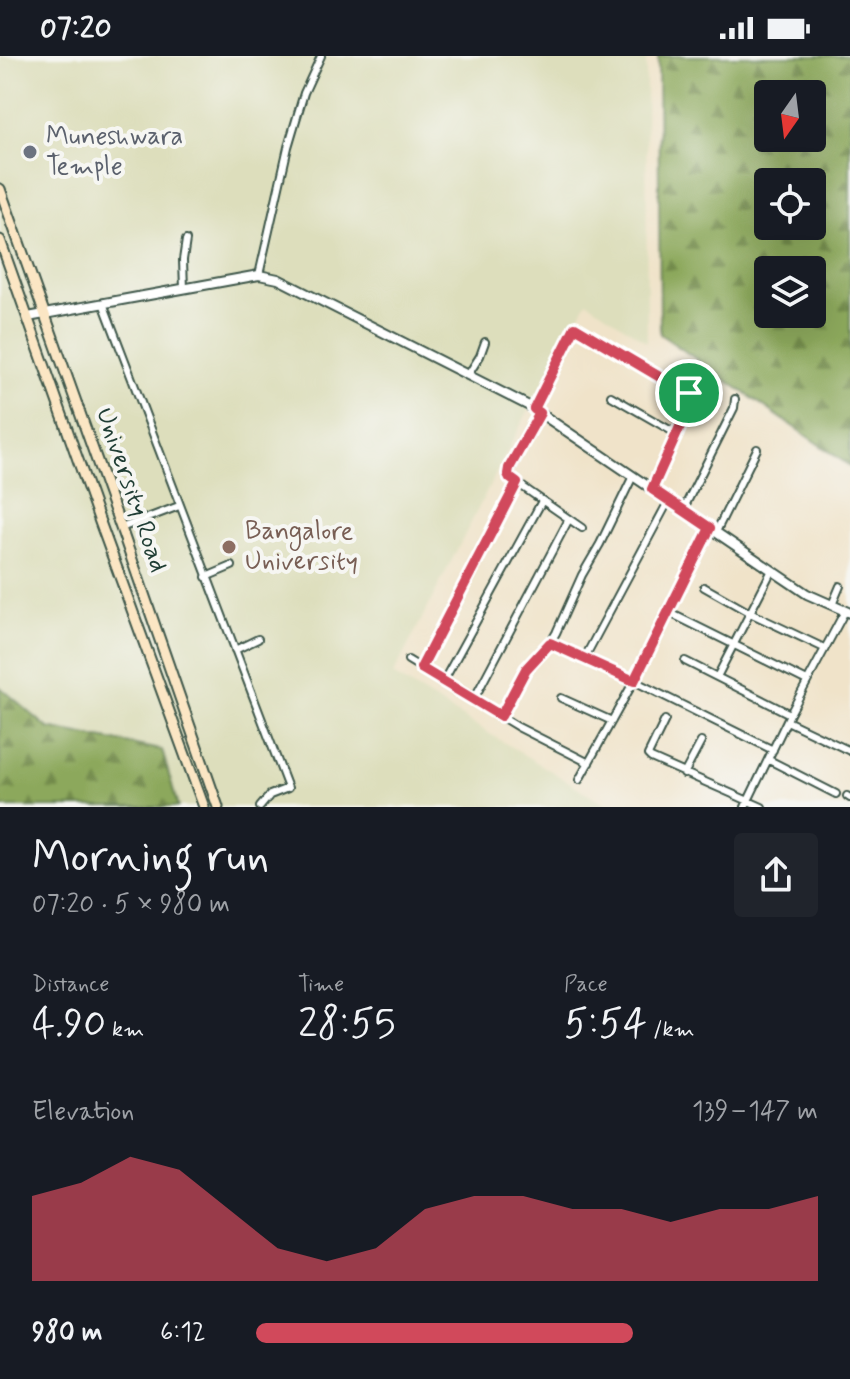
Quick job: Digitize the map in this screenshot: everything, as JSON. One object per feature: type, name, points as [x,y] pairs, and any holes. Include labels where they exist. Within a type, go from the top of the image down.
[{"type":"main road","name":"University Road","points":[[0,189],[218,807]]},
{"type":"main road","name":"University Road","points":[[0,240],[204,807]]},
{"type":"street","points":[[259,275],[292,134],[304,93],[321,56]]},
{"type":"street","points":[[184,289],[186,240]]},
{"type":"street","points":[[28,317],[259,275],[278,279],[537,411],[807,594],[848,612],[824,648],[747,804]]},
{"type":"street","points":[[103,303],[288,788],[270,795],[260,807]]},
{"type":"street","points":[[582,528],[508,474],[575,327],[692,396],[652,489]]},
{"type":"street","points":[[468,375],[485,342]]},
{"type":"street","points":[[611,396],[677,434]]},
{"type":"street","points":[[683,510],[734,408],[735,399]]},
{"type":"street","points":[[579,780],[757,449]]},
{"type":"street","points":[[501,716],[526,669],[550,643],[633,476]]},
{"type":"street","points":[[421,668],[517,483]]},
{"type":"street","points":[[584,659],[669,500]]},
{"type":"street","points":[[443,682],[542,501]]},
{"type":"street","points":[[121,528],[179,506]]},
{"type":"street","points":[[474,699],[569,519]]},
{"type":"street","points":[[206,577],[232,566]]},
{"type":"street","points":[[717,677],[772,570]]},
{"type":"street","points":[[832,605],[840,586]]},
{"type":"street","points":[[704,587],[824,648]]},
{"type":"street","points":[[668,612],[807,681]]},
{"type":"street","points":[[235,650],[258,639]]},
{"type":"street","points":[[550,643],[773,750]]},
{"type":"street","points":[[408,660],[518,727],[589,763]]},
{"type":"street","points":[[685,661],[850,751]]},
{"type":"street","points":[[561,698],[612,721]]},
{"type":"street","points":[[665,720],[648,755],[651,758],[747,804],[762,807]]},
{"type":"street","points":[[684,774],[701,742]]},
{"type":"street","points":[[769,760],[836,794]]},
{"type":"shaded area","name":"Bangalore University","points":[[0,56],[646,56],[647,342],[587,301],[393,675],[610,807],[0,807]]},
{"type":"green space","points":[[658,56],[850,56],[850,466],[660,334]]},
{"type":"green space","points":[[0,687],[48,728],[162,750],[178,807],[0,807]]},
{"type":"place","name":"Muneshwara Temple","points":[[30,152]]},
{"type":"place","name":"Bangalore University","points":[[229,547]]},
{"type":"route","points":[[575,327],[689,393],[692,400],[652,489],[710,528],[634,681],[550,643],[526,669],[501,716],[421,668],[517,483],[510,478],[509,468],[540,413],[534,409],[575,327]]}]
